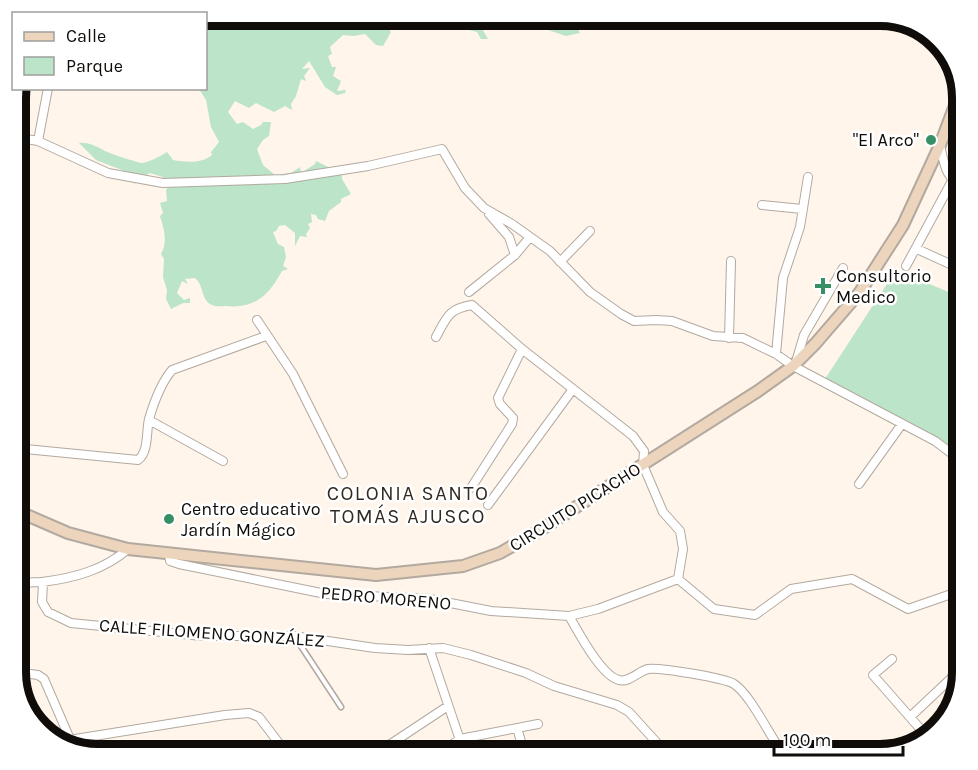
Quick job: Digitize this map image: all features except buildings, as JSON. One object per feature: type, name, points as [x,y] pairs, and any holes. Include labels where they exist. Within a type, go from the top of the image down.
[{"type":"main road","name":"CIRCUITO PICACHO","points":[[26,515],[68,533],[128,549],[376,575],[463,566],[500,553],[758,391],[794,364],[815,344],[860,292],[903,225],[952,113]]},
{"type":"street","points":[[38,141],[48,90]]},
{"type":"street","points":[[26,139],[38,141],[108,173],[164,183],[285,179],[368,166],[442,149],[465,188],[509,237],[515,255]]},
{"type":"street","points":[[906,266],[952,181],[948,175],[940,145]]},
{"type":"street","points":[[776,354],[783,278],[800,227],[808,177]]},
{"type":"street","points":[[762,205],[802,209]]},
{"type":"street","points":[[484,208],[550,251],[590,292],[634,321],[672,321],[713,336],[743,338],[935,441],[952,454]]},
{"type":"street","points":[[560,262],[590,231]]},
{"type":"street","points":[[469,292],[515,255],[530,237]]},
{"type":"street","points":[[917,249],[952,265]]},
{"type":"street","points":[[729,338],[731,261]]},
{"type":"street","points":[[794,364],[804,335],[843,268]]},
{"type":"street","points":[[436,337],[449,313],[460,307],[472,305],[522,350],[633,436],[644,451],[643,465],[663,512],[680,531],[683,549],[678,579],[714,609],[755,615],[791,589],[852,579],[908,609],[952,594]]},
{"type":"street","points":[[257,320],[293,375],[343,474]]},
{"type":"street","points":[[26,449],[138,460],[142,457],[149,420],[165,378],[172,370],[266,336]]},
{"type":"street","points":[[471,488],[512,424],[513,418],[500,404],[498,398],[522,350]]},
{"type":"street","points":[[488,505],[573,389]]},
{"type":"street","points":[[149,420],[223,461]]},
{"type":"street","points":[[859,484],[902,424]]},
{"type":"street","points":[[26,582],[43,582],[96,570],[114,561],[128,549]]},
{"type":"street","name":"PEDRO MORENO","points":[[170,553],[170,561],[179,564],[326,594],[430,598],[490,612],[569,616],[598,609],[678,579]]},
{"type":"street","name":"CALLE FILOMENO GONZÁLEZ","points":[[43,582],[42,602],[48,612],[71,623],[202,636],[294,636],[375,648],[408,650],[443,648],[471,655],[526,673],[554,686],[617,705],[629,712],[658,744]]},
{"type":"street","points":[[569,616],[589,651],[610,675],[618,680],[625,680],[649,669],[704,676],[733,683],[743,693],[777,744]]},
{"type":"street","points":[[429,648],[462,744]]},
{"type":"street","points":[[892,659],[873,675],[922,731]]},
{"type":"street","points":[[26,674],[38,675],[44,679],[69,739]]},
{"type":"street","points":[[910,717],[952,678]]},
{"type":"street","points":[[391,744],[448,706]]},
{"type":"street","points":[[78,742],[225,715],[249,713],[259,717],[280,744]]},
{"type":"street","points":[[453,744],[460,739],[538,724]]},
{"type":"street","points":[[517,728],[522,744]]},
{"type":"lane","points":[[294,636],[341,707]]},
{"type":"green space","points":[[207,26],[387,26],[391,32],[383,46],[376,45],[365,34],[343,35],[330,47],[332,54],[328,56],[332,67],[336,67],[333,76],[341,81],[337,91],[346,90],[345,93],[337,95],[325,87],[309,61],[302,69],[310,68],[304,76],[306,81],[301,79],[291,104],[292,110],[285,106],[274,112],[256,103],[249,108],[235,101],[228,112],[237,124],[243,122],[253,129],[263,122],[271,122],[269,136],[257,149],[263,165],[275,175],[291,173],[300,167],[301,173],[316,161],[342,174],[342,179],[351,194],[341,199],[341,202],[329,211],[325,221],[311,214],[312,222],[308,224],[310,228],[306,234],[307,237],[300,236],[295,246],[295,233],[285,225],[279,226],[273,232],[278,244],[284,247],[286,257],[283,266],[288,269],[282,271],[272,287],[260,299],[245,305],[213,306],[206,300],[195,278],[185,279],[188,284],[182,281],[177,293],[184,300],[190,298],[190,303],[183,303],[171,309],[166,299],[167,290],[163,277],[164,259],[161,254],[165,240],[160,203],[167,201],[168,187],[164,185],[163,177],[150,173],[138,179],[135,184],[127,172],[96,160],[79,143],[90,144],[112,154],[142,163],[167,152],[173,160],[188,162],[203,160],[212,155],[211,152],[219,142],[211,127],[206,100],[200,90],[207,90]]},
{"type":"green space","points":[[447,26],[481,26],[488,39],[481,39],[477,32],[457,27],[448,29]]},
{"type":"green space","points":[[549,26],[576,26],[580,33],[566,36],[548,30]]},
{"type":"green space","points":[[896,270],[952,293],[952,454],[935,441],[823,382]]},
{"type":"place","name":"\"El Arco\"","points":[[931,140]]},
{"type":"place","name":"Consultorio Medico","points":[[823,286]]},
{"type":"place","name":"Centro educativo Jardín Mágico","points":[[169,519]]},
{"type":"district","name":"COLONIA SANTO TOMÁS AJUSCO","points":[[408,504]]}]
